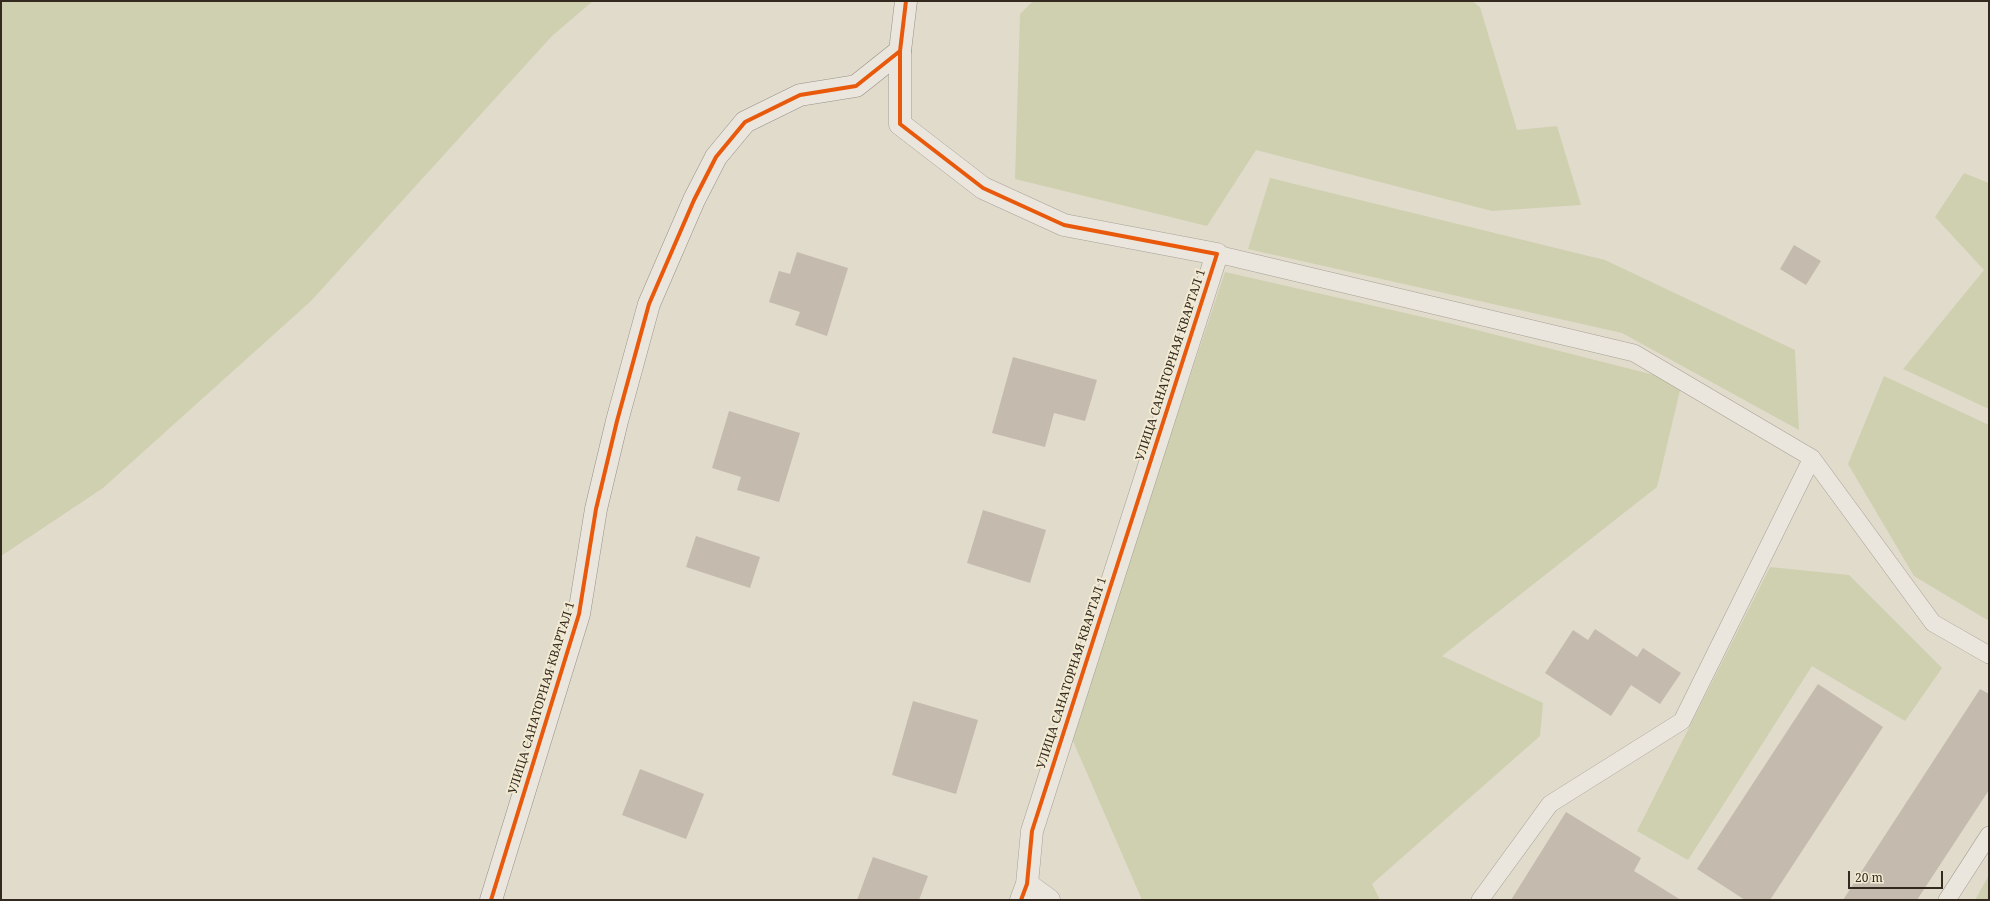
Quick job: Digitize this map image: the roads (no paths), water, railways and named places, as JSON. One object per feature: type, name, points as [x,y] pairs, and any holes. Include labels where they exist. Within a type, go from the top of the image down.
[{"type":"street","points":[[900,50],[906,1]]},
{"type":"street","name":"УЛИЦА САНАТОРНАЯ КВАРТАЛ 1","points":[[900,50],[900,124],[983,188],[1064,225],[1217,254],[1032,831],[1024,892]]},
{"type":"street","name":"УЛИЦА САНАТОРНАЯ КВАРТАЛ 1","points":[[491,900],[579,614],[598,502],[617,421],[649,304],[694,200],[716,157],[745,122],[800,95],[856,86],[900,50]]},
{"type":"street","points":[[1024,892],[1049,900]]},
{"type":"lane","points":[[1217,254],[1634,353],[1812,458],[1933,623],[1989,655]]},
{"type":"lane","points":[[1480,900],[1550,804],[1682,721],[1812,458]]},
{"type":"lane","points":[[1947,900],[1989,835]]}]
